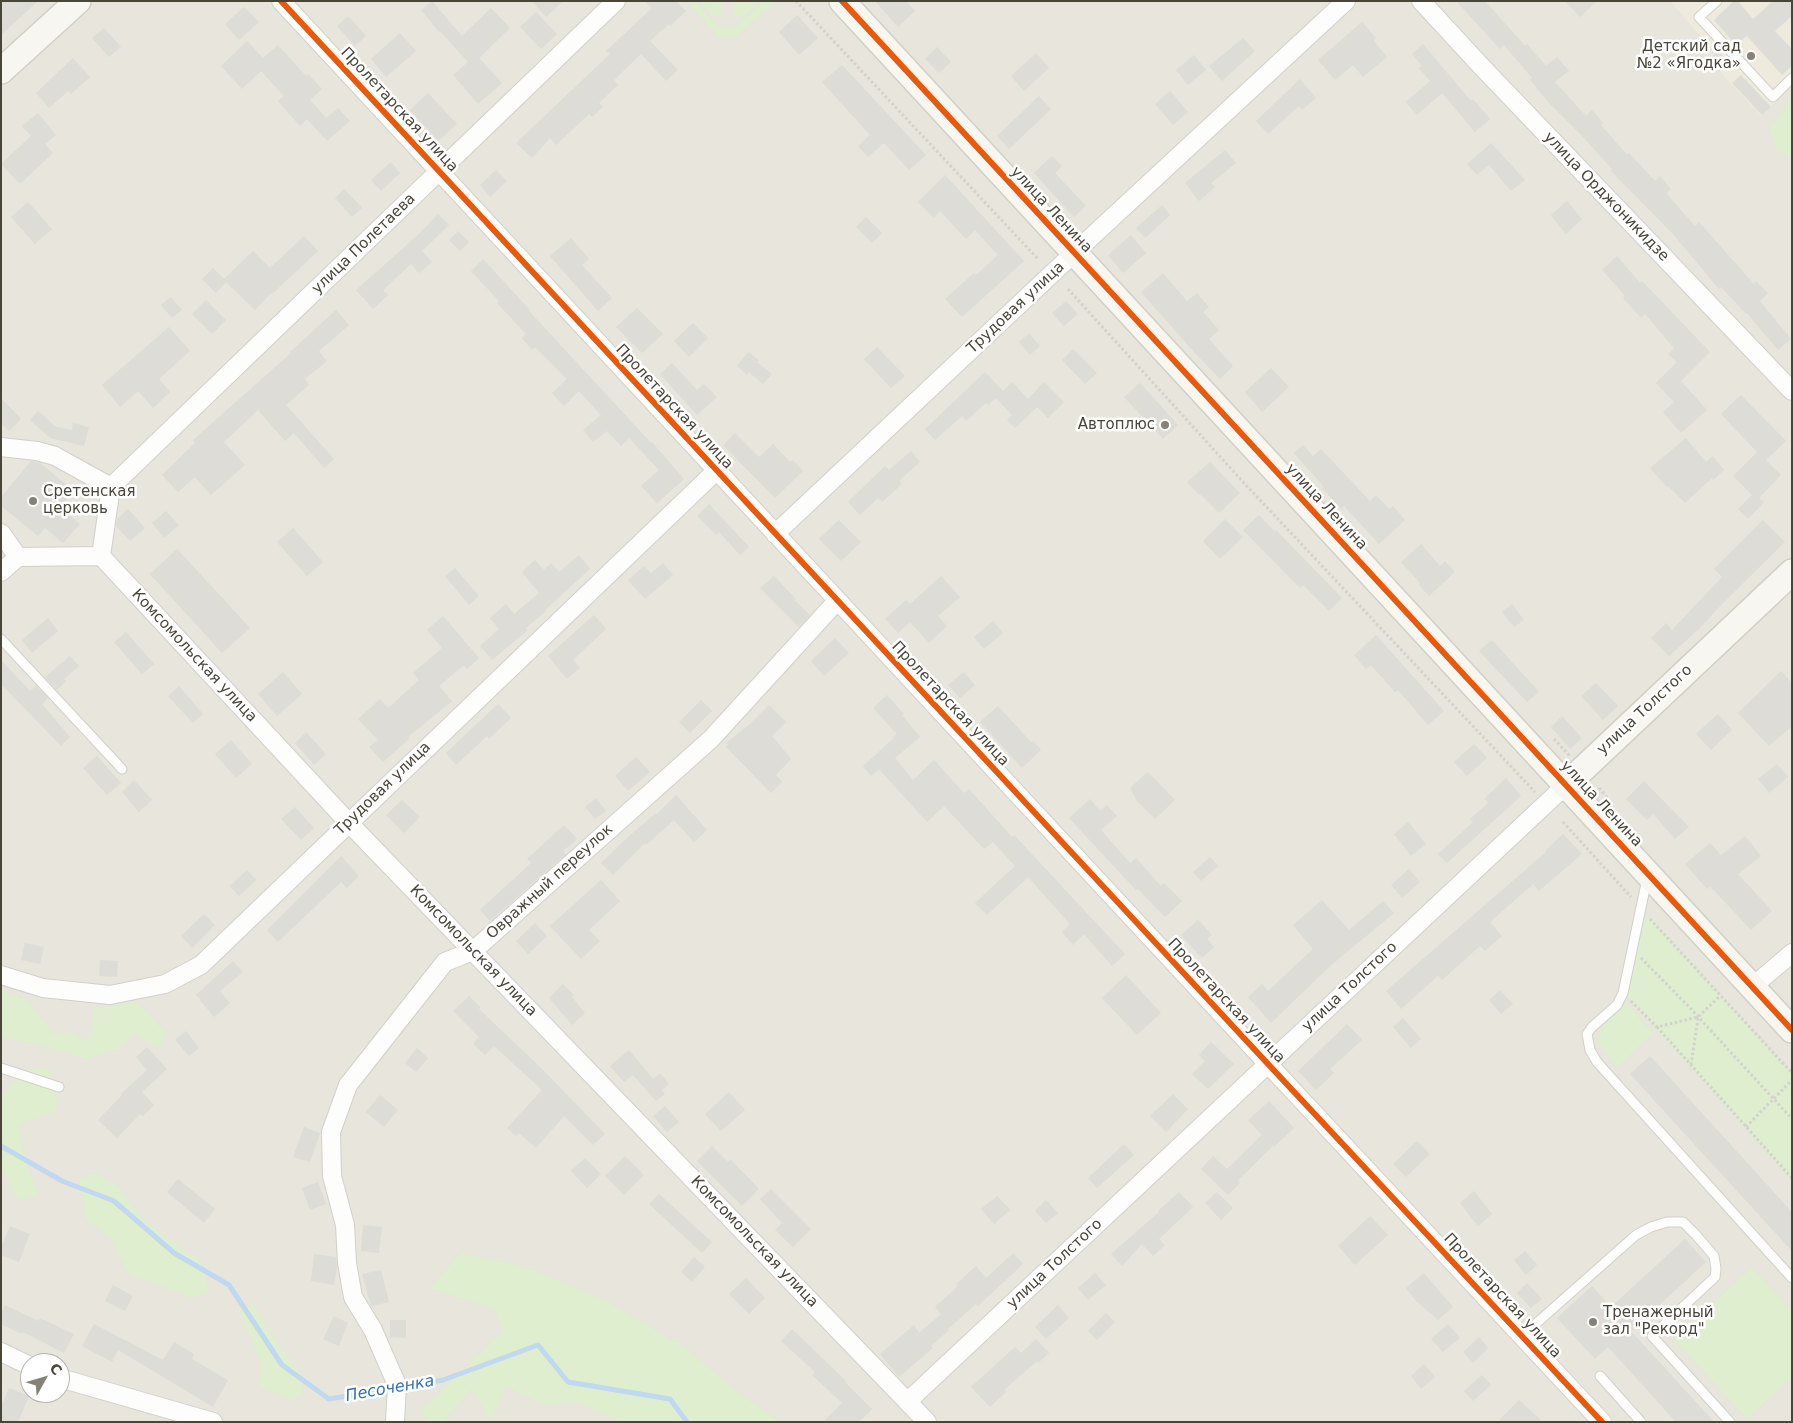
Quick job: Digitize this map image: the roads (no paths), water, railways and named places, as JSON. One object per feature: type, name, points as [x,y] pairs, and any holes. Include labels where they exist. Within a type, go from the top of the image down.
[{"type":"street","points":[[1,71],[78,1]]},
{"type":"street","name":"Пролетарская улица","points":[[281,1],[1602,1422]]},
{"type":"street","name":"улица Полетаева","points":[[111,487],[616,1]]},
{"type":"street","name":"улица Ленина","points":[[842,1],[1792,1030]]},
{"type":"street","name":"Трудовая улица","points":[[775,534],[1346,1]]},
{"type":"street","name":"улица Орджоникидзе","points":[[1421,1],[1792,391]]},
{"type":"street","points":[[1,447],[38,451],[55,456],[111,487],[101,556],[18,557],[1,572]]},
{"type":"street","name":"Трудовая улица","points":[[1,975],[43,988],[110,995],[165,984],[201,965],[716,471]]},
{"type":"street","points":[[1,534],[18,557]]},
{"type":"street","name":"Комсомольская улица","points":[[101,556],[348,822],[908,1401],[926,1422]]},
{"type":"street","name":"улица Толстого","points":[[908,1401],[1792,572]]},
{"type":"street","name":"Овражный переулок","points":[[395,1422],[397,1385],[373,1330],[353,1297],[347,1263],[345,1225],[332,1176],[331,1132],[348,1085],[445,962],[473,951],[711,739],[837,601]]},
{"type":"street","points":[[1752,987],[1792,952]]},
{"type":"street","points":[[1,1352],[20,1361]]},
{"type":"street","points":[[70,1381],[213,1422]]},
{"type":"lane","points":[[1717,1],[1699,17],[1773,97],[1792,78]]},
{"type":"lane","points":[[1,639],[122,769]]},
{"type":"lane","points":[[1648,874],[1623,993],[1617,1005],[1592,1027],[1587,1034],[1590,1050],[1597,1062],[1792,1278]]},
{"type":"lane","points":[[1,1068],[58,1087]]},
{"type":"lane","points":[[1522,1336],[1636,1235],[1651,1227],[1667,1222],[1683,1222],[1702,1240],[1714,1256],[1716,1269],[1714,1277],[1652,1336],[1730,1422]]},
{"type":"lane","points":[[1600,1376],[1641,1422]]},
{"type":"waterway","name":"Песоченка","points":[[1,1146],[62,1181],[114,1201],[174,1253],[229,1285],[282,1365],[329,1399],[443,1380],[538,1345],[568,1382],[670,1399],[687,1422]]},
{"type":"place","name":"Детский сад №2 «Ягодка»","points":[[1751,56]]},
{"type":"place","name":"Автоплюс","points":[[1165,425]]},
{"type":"place","name":"Сретенская церковь","points":[[33,501]]},
{"type":"place","name":"Тренажерный зал \"Рекорд\"","points":[[1593,1322]]}]
